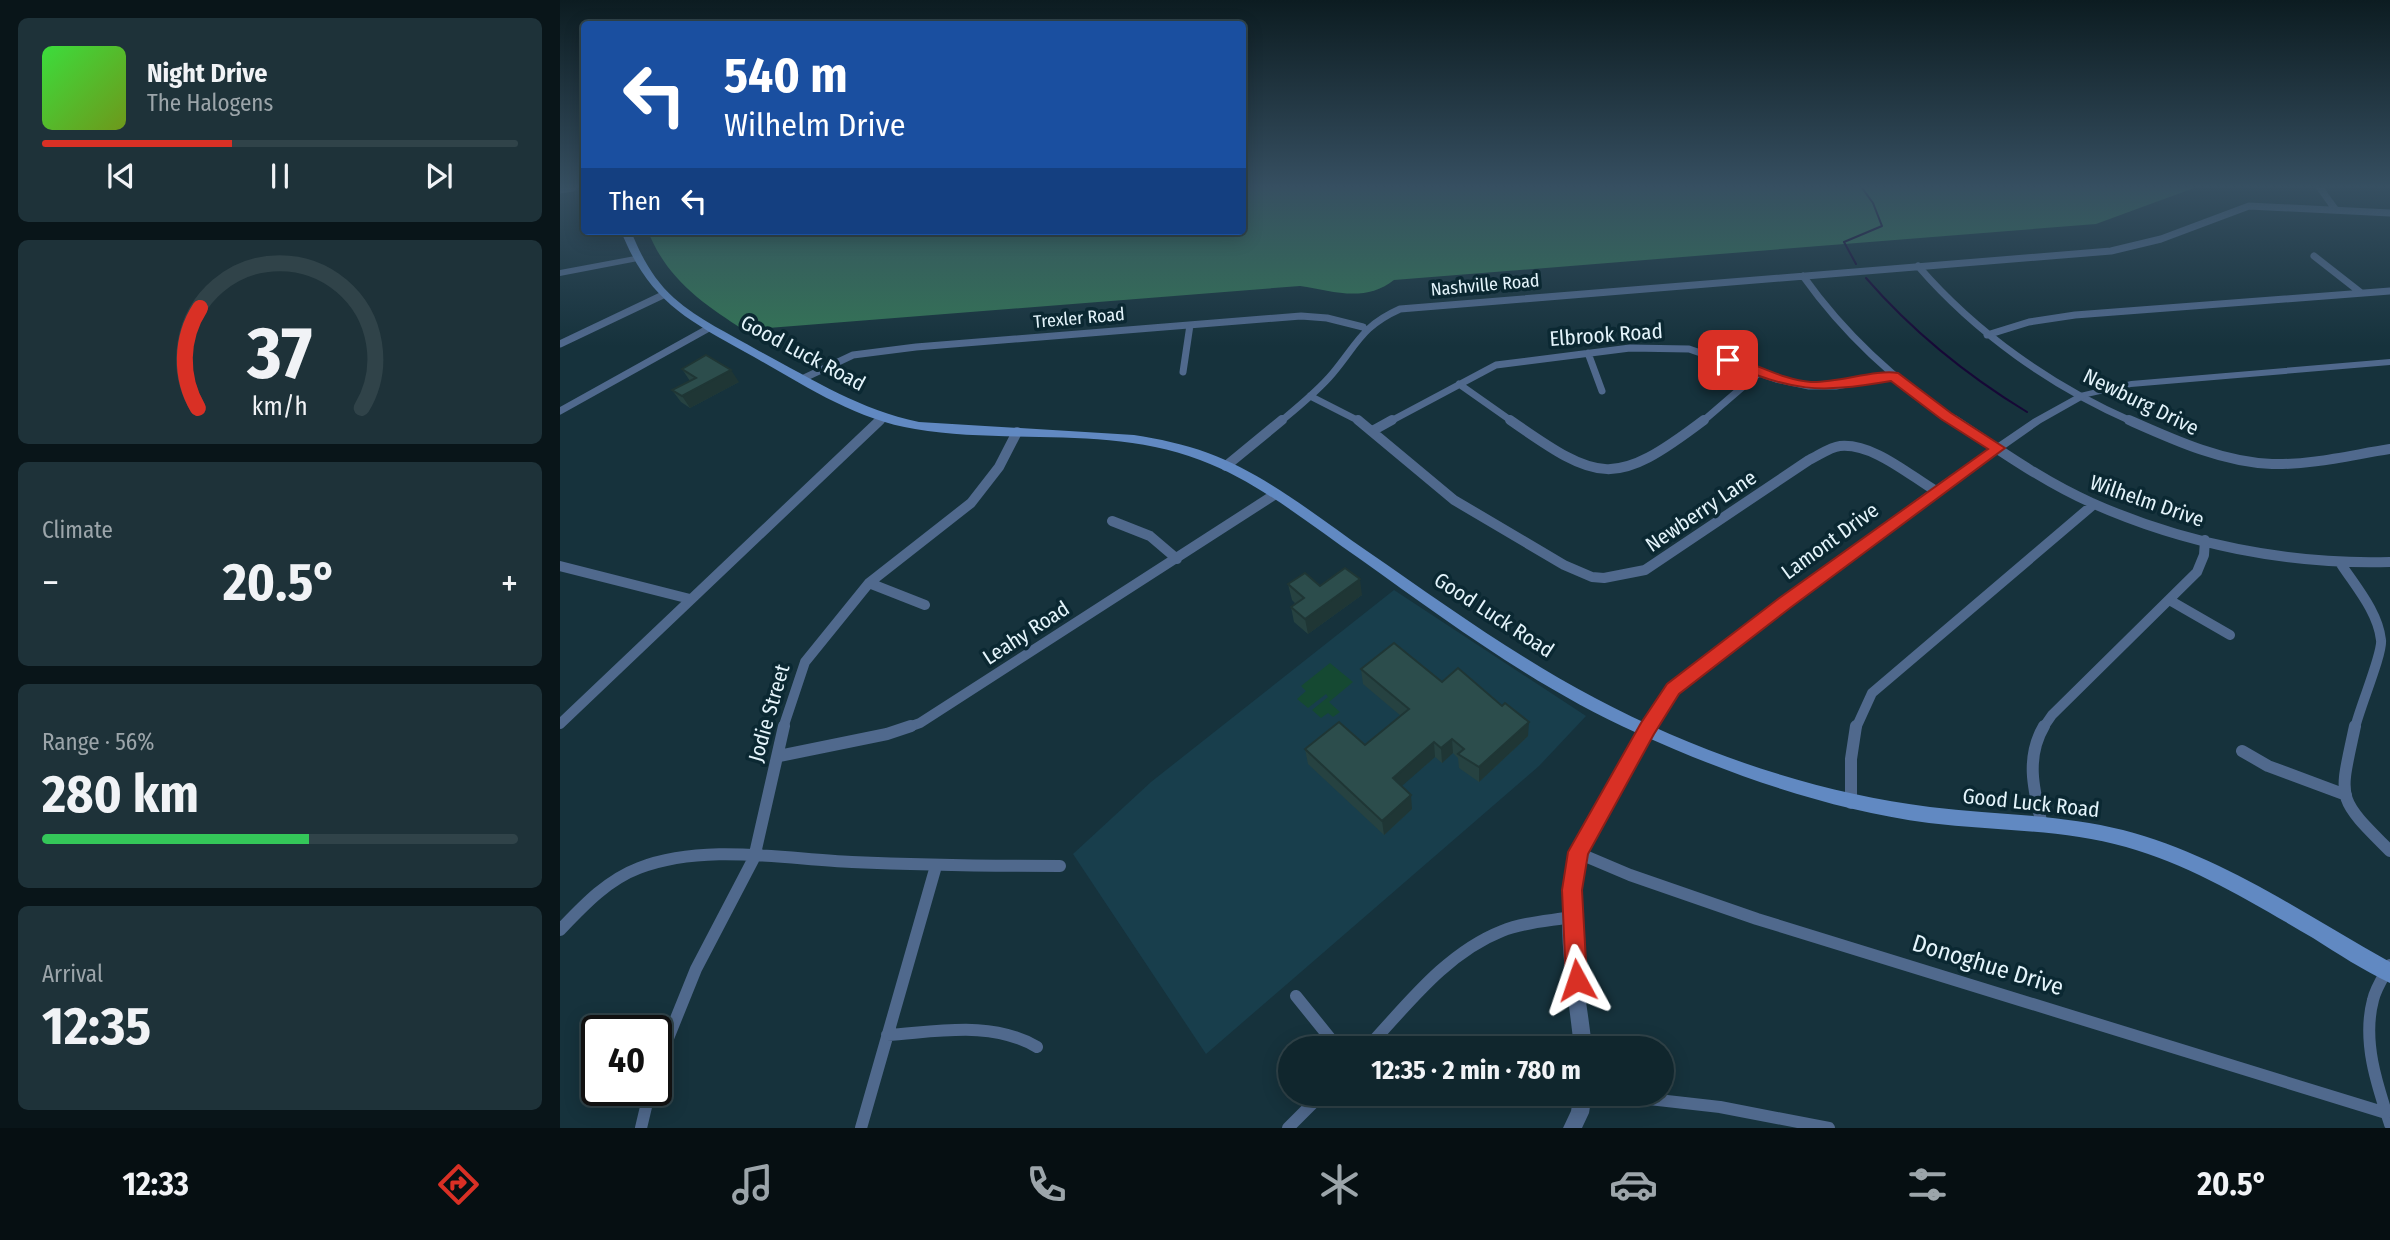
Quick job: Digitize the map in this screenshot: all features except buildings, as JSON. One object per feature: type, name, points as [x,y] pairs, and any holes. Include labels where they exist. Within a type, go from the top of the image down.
[{"type":"main road","name":"Good Luck Road","points":[[629,241],[635,259],[663,295],[709,328],[837,400],[883,418],[919,426],[1088,435],[1143,441],[1201,455],[1226,466],[1274,495],[1582,699],[1647,729],[1769,781],[1852,803],[1936,815],[2099,832],[2173,854],[2237,885],[2389,970]]},
{"type":"street","name":"Nashville Road","points":[[1363,327],[1400,309],[1430,305],[2120,249],[2154,241]]},
{"type":"street","points":[[2314,256],[2360,292]]},
{"type":"street","points":[[560,273],[635,259]]},
{"type":"street","name":"Newburg Drive","points":[[1918,266],[1944,298],[1987,335],[2022,360],[2084,395],[2180,443],[2244,461],[2297,464],[2390,449]]},
{"type":"street","name":"Wilhelm Drive","points":[[1803,276],[1841,328],[1893,376],[1946,416],[2094,504],[2205,540],[2341,564],[2390,562]]},
{"type":"street","points":[[1987,335],[2029,322],[2075,315],[2390,291]]},
{"type":"street","points":[[560,344],[663,295]]},
{"type":"street","name":"Trexler Road","points":[[802,379],[834,362],[864,353],[1301,317],[1327,318],[1363,327]]},
{"type":"street","points":[[1183,372],[1190,325]]},
{"type":"street","points":[[1226,466],[1310,396],[1340,365],[1363,327]]},
{"type":"street","points":[[560,411],[709,328]]},
{"type":"street","name":"Elbrook Road","points":[[1374,430],[1483,370],[1512,360],[1653,346],[1689,349],[1796,384],[1822,387],[1893,376]]},
{"type":"street","points":[[1588,353],[1602,391]]},
{"type":"street","name":"Lamont Drive","points":[[1582,1036],[1572,917],[1572,890],[1578,852],[1647,729],[1673,689],[1684,679],[1936,491],[2036,421],[2084,395],[2131,384],[2390,362]]},
{"type":"street","points":[[1459,384],[1571,458],[1589,468],[1611,471],[1638,463],[1715,413],[1760,372]]},
{"type":"street","name":"Newberry Lane","points":[[1310,396],[1374,430],[1416,471],[1454,500],[1564,565],[1592,577],[1604,578],[1635,573],[1651,566],[1809,460],[1838,446],[1871,452],[1936,491]]},
{"type":"street","points":[[560,724],[883,418]]},
{"type":"street","name":"Jodie Street","points":[[672,1027],[695,969],[754,858],[787,711],[801,670],[831,626],[869,583],[971,503],[994,474],[1017,432]]},
{"type":"street","name":"Leahy Road","points":[[779,756],[887,734],[920,723],[1274,495]]},
{"type":"street","points":[[1852,803],[1851,738],[1858,715],[1872,693],[2094,504]]},
{"type":"street","points":[[1112,521],[1150,536],[1177,559]]},
{"type":"street","points":[[2042,825],[2030,759],[2041,730],[2052,715],[2171,601],[2197,572],[2204,555],[2205,540]]},
{"type":"street","points":[[2341,564],[2373,613],[2380,628],[2382,642],[2344,765],[2342,788],[2352,813],[2390,851]]},
{"type":"street","points":[[560,566],[690,599]]},
{"type":"street","points":[[869,583],[925,605]]},
{"type":"street","points":[[2171,601],[2230,635]]},
{"type":"street","points":[[560,708],[572,713]]},
{"type":"street","points":[[2242,751],[2268,766],[2346,795]]},
{"type":"street","name":"Donoghue Drive","points":[[1578,852],[1630,875],[1757,919],[2388,1118]]},
{"type":"street","points":[[560,930],[608,885],[639,867],[695,858],[936,866],[1060,866]]},
{"type":"street","points":[[861,1128],[936,866]]},
{"type":"street","points":[[1378,1036],[1433,979],[1474,946],[1505,929],[1572,917]]},
{"type":"street","points":[[2388,1118],[2376,1080],[2370,1034],[2374,999],[2389,970]]},
{"type":"street","points":[[1296,996],[1328,1036]]},
{"type":"street","points":[[887,1035],[982,1030],[1026,1038],[1037,1047]]},
{"type":"street","points":[[1674,1102],[1720,1107],[1829,1128]]},
{"type":"street","points":[[641,1128],[646,1106]]},
{"type":"street","points":[[1288,1128],[1310,1106]]},
{"type":"street","points":[[1572,1128],[1581,1106]]},
{"type":"shaded area","points":[[1394,590],[1586,716],[1539,766],[1206,1054],[1073,854],[1151,782]]},
{"type":"green space","points":[[653,241],[1887,241],[1394,280],[1383,287],[1360,293],[1300,286],[744,330],[687,288],[675,276]]},
{"type":"green space","points":[[1330,663],[1353,682],[1329,702],[1340,712],[1333,717],[1328,713],[1321,718],[1312,710],[1328,697],[1326,694],[1308,708],[1297,699],[1306,691],[1301,686]]},
{"type":"waterway","points":[[1847,241],[1844,242],[1856,264]]},
{"type":"waterway","points":[[1866,278],[1902,317],[1941,351],[2027,412]]},
{"type":"route","points":[[1577,980],[1572,890],[1578,852],[1647,729],[1673,689],[1784,603],[1998,448],[1928,404],[1893,376],[1836,386],[1809,386],[1776,379],[1728,360]]}]
